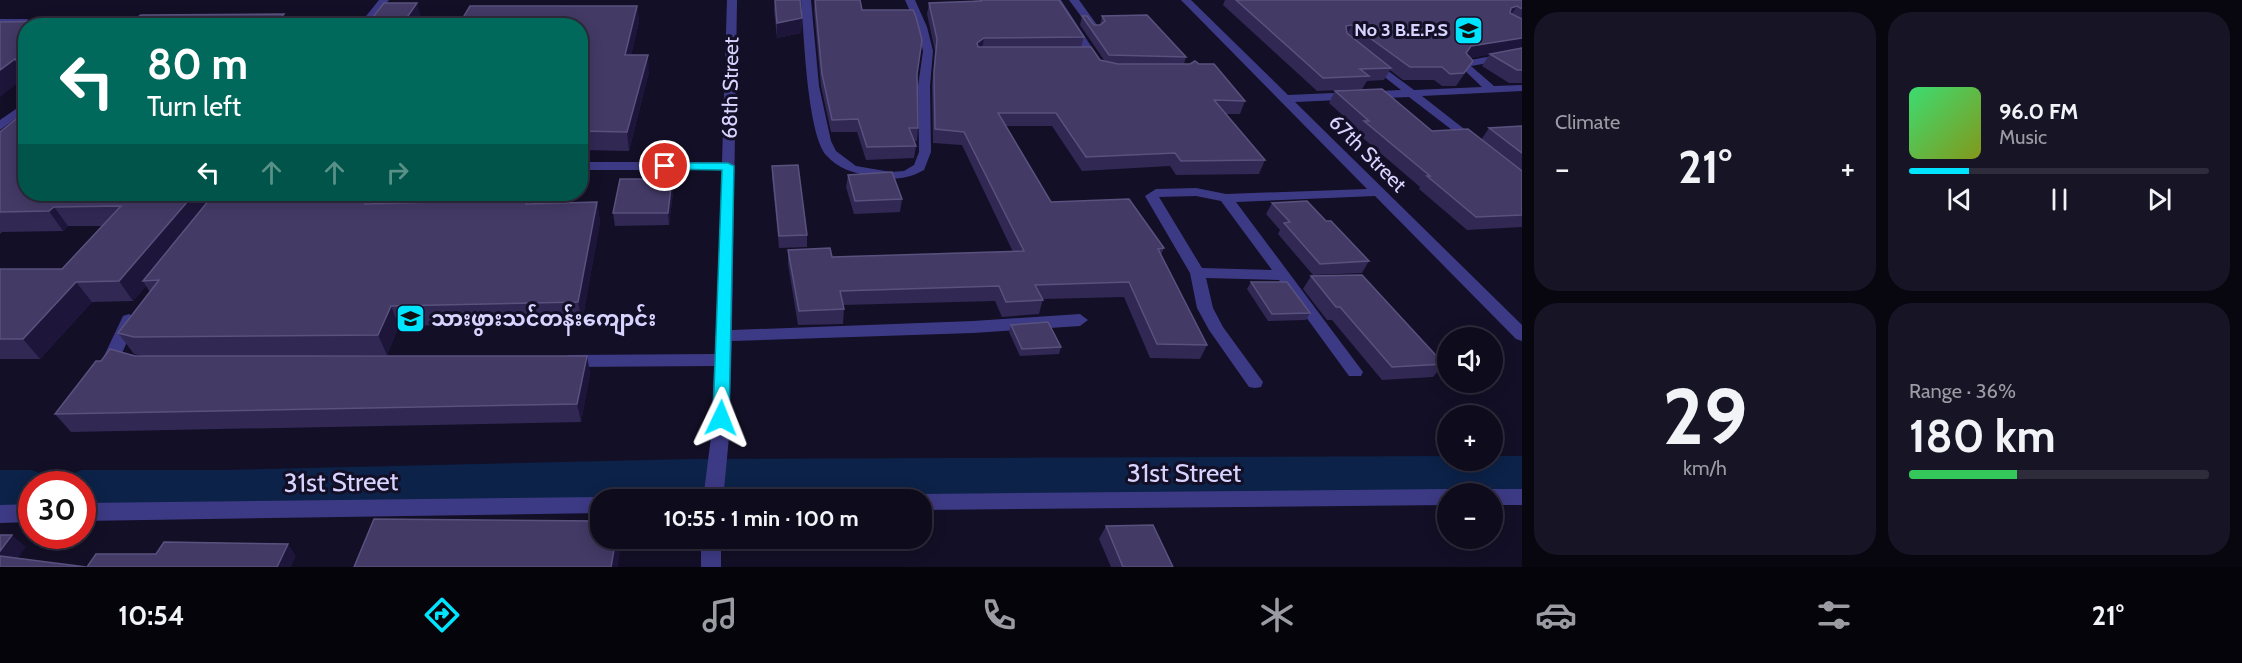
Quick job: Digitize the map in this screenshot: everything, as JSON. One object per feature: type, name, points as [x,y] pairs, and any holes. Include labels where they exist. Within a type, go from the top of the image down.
[{"type":"street","points":[[369,18],[384,0]]},
{"type":"street","name":"68th Street","points":[[715,489],[720,437],[724,336],[732,0]]},
{"type":"street","points":[[806,0],[813,86],[825,141],[831,153],[852,169],[891,176],[907,174],[920,167],[925,152],[924,86],[927,51],[922,27],[910,0]]},
{"type":"street","points":[[1056,0],[1086,54],[1101,68],[1109,70]]},
{"type":"street","points":[[1074,0],[1095,29]]},
{"type":"street","name":"67th Street","points":[[1186,0],[1522,334]]},
{"type":"street","points":[[0,22],[18,22]]},
{"type":"street","points":[[1490,88],[1465,66],[1468,63],[1522,54]]},
{"type":"street","points":[[1362,55],[1485,152]]},
{"type":"street","points":[[1284,99],[1522,88]]},
{"type":"street","points":[[0,126],[18,111]]},
{"type":"street","points":[[588,166],[728,166]]},
{"type":"street","points":[[1255,382],[1216,330],[1205,308],[1197,273],[1152,196],[1156,193],[1196,192],[1226,198],[1378,192]]},
{"type":"street","points":[[1226,198],[1355,372]]},
{"type":"street","points":[[1197,273],[1282,275]]},
{"type":"street","points":[[137,311],[112,356],[139,364]]},
{"type":"street","points":[[724,336],[974,327],[1080,320]]},
{"type":"street","points":[[555,362],[723,360]]},
{"type":"street","name":"31st Street","points":[[932,502],[1437,497]]},
{"type":"street","points":[[1503,497],[1522,497]]},
{"type":"street","name":"31st Street","points":[[96,512],[590,505]]},
{"type":"street","points":[[0,514],[18,513]]},
{"type":"street","points":[[711,549],[711,567]]},
{"type":"building","points":[[775,0],[800,0],[802,18],[777,23]]},
{"type":"building","points":[[815,0],[860,0],[862,10],[913,10],[922,40],[917,74],[918,128],[909,128],[916,146],[867,147],[858,119],[832,120],[822,74]]},
{"type":"building","points":[[980,0],[1059,0],[1084,37],[984,38],[977,43],[978,47],[1091,47],[1100,60],[1118,64],[1190,64],[1195,61],[1199,64],[1214,64],[1245,101],[1214,100],[1265,160],[1181,161],[1175,153],[1086,157],[1056,113],[998,113],[1051,202],[1129,199],[1164,248],[1158,249],[1207,345],[1157,344],[1129,282],[1035,285],[1043,300],[1006,302],[999,286],[840,291],[844,309],[799,311],[788,250],[830,248],[832,257],[1024,251],[964,132],[935,129],[934,73],[937,39],[929,3]]},
{"type":"building","points":[[1236,0],[1522,0],[1522,9],[1517,6],[1511,8],[1510,13],[1522,19],[1522,38],[1471,46],[1466,53],[1473,61],[1464,73],[1450,74],[1442,67],[1410,67],[1352,25],[1346,26],[1347,33],[1391,68],[1360,69],[1369,76],[1323,78]]},
{"type":"building","points":[[384,3],[417,3],[407,18],[372,18]]},
{"type":"building","points":[[470,6],[637,6],[625,55],[648,55],[627,132],[588,131],[588,18],[463,18]]},
{"type":"building","points":[[284,14],[280,18],[136,18],[141,15]]},
{"type":"building","points":[[1147,15],[1186,57],[1109,55],[1082,16],[1087,16],[1094,25],[1100,25],[1105,21],[1102,16]]},
{"type":"building","points":[[0,22],[18,22],[18,63],[15,59],[0,70]]},
{"type":"building","points":[[1522,48],[1522,70],[1517,70],[1490,54]]},
{"type":"building","points":[[1382,89],[1432,131],[1468,129],[1522,171],[1522,215],[1476,217],[1364,121],[1369,121],[1335,91]]},
{"type":"building","points":[[18,117],[18,201],[188,201],[119,281],[76,282],[23,339],[0,339],[0,269],[62,269],[121,206],[54,207],[49,211],[0,212],[0,132]]},
{"type":"building","points":[[1522,126],[1522,153],[1489,128]]},
{"type":"building","points":[[798,165],[807,235],[779,236],[772,166]]},
{"type":"building","points":[[892,172],[902,199],[855,201],[848,175]]},
{"type":"building","points":[[620,179],[672,179],[668,213],[613,213]]},
{"type":"building","points":[[208,201],[367,201],[365,204],[439,201],[527,201],[526,204],[597,202],[578,302],[391,306],[378,335],[134,337],[118,333],[159,280],[143,281]]},
{"type":"building","points":[[1307,201],[1326,221],[1331,221],[1369,261],[1320,264],[1284,223],[1290,222],[1272,203]]},
{"type":"building","points":[[1362,275],[1437,356],[1437,364],[1392,367],[1340,307],[1336,307],[1311,276]]},
{"type":"building","points":[[1251,282],[1287,282],[1310,313],[1272,314]]},
{"type":"building","points":[[1048,322],[1061,347],[1022,349],[1011,325]]},
{"type":"building","points":[[110,349],[135,356],[587,356],[577,404],[55,414],[96,361],[101,361]]},
{"type":"building","points":[[374,519],[590,521],[590,549],[614,549],[611,567],[354,567]]},
{"type":"building","points":[[1153,525],[1173,567],[1123,567],[1106,526]]},
{"type":"building","points":[[0,535],[12,535],[0,551]]},
{"type":"building","points":[[164,542],[288,544],[277,567],[87,567],[96,554],[156,554]]},
{"type":"building","points":[[0,556],[86,567],[0,567]]},
{"type":"waterway","points":[[96,489],[221,489],[692,477],[1522,474]]},
{"type":"waterway","points":[[0,489],[18,489]]},
{"type":"place","name":"No 3 B.E.P.S","points":[[1469,30]]},
{"type":"place","name":"သားဖွားသင်တန်းကျောင်း","points":[[410,318]]},
{"type":"route","points":[[665,166],[728,166],[721,418]]}]
